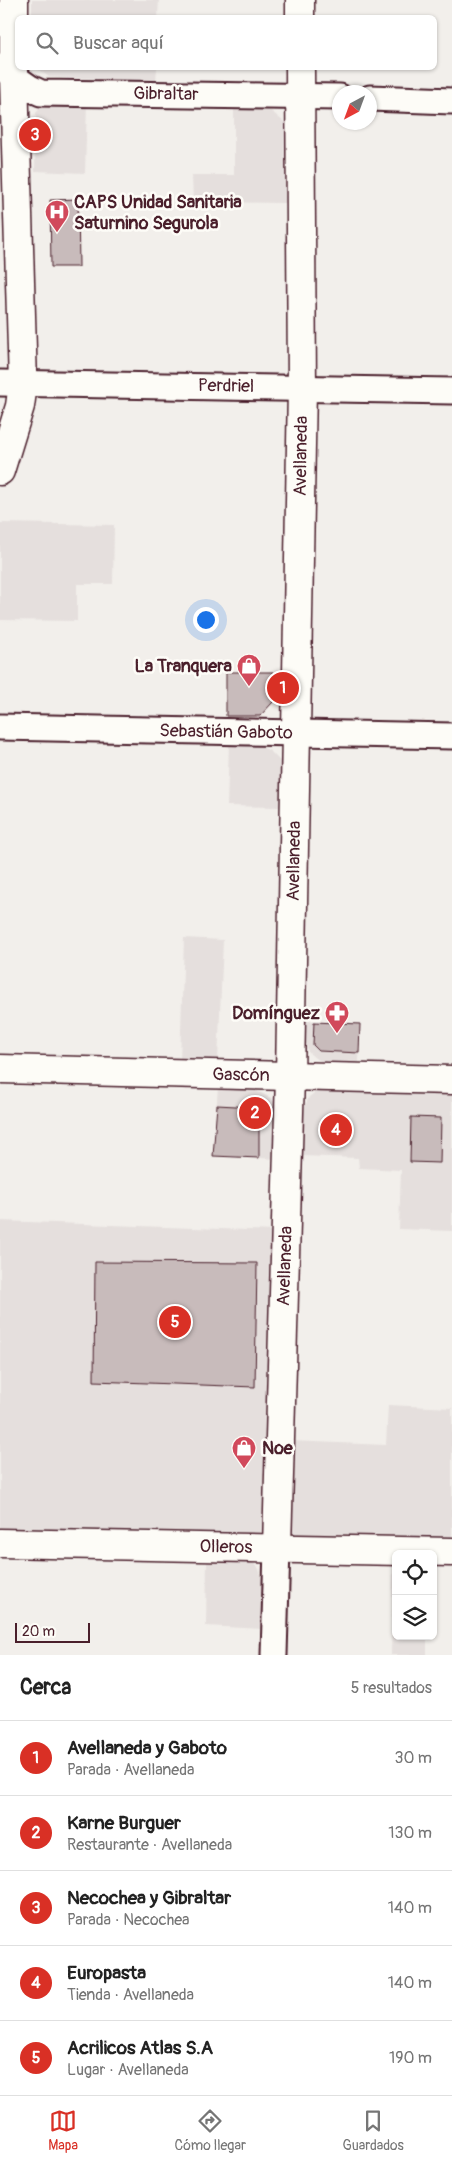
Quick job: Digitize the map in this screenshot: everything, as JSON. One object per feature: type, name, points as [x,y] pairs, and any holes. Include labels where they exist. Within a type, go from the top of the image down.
[{"type":"street","points":[[0,471],[20,406],[12,384],[7,72],[14,0]]},
{"type":"street","points":[[300,0],[300,15]]},
{"type":"street","name":"Avellaneda","points":[[274,1655],[290,1076],[302,387],[300,70]]},
{"type":"street","name":"Gibraltar","points":[[7,72],[41,93],[332,97]]},
{"type":"street","points":[[377,98],[452,101]]},
{"type":"street","name":"Perdriel","points":[[12,384],[302,387],[452,391]]},
{"type":"street","name":"Sebastián Gaboto","points":[[0,726],[452,736]]},
{"type":"street","name":"Gascón","points":[[0,1069],[452,1080]]},
{"type":"street","name":"Olleros","points":[[0,1543],[452,1552]]},
{"type":"shaded area","points":[[32,0],[159,0],[158,15],[32,15]]},
{"type":"shaded area","points":[[39,70],[157,70],[156,81],[49,77]]},
{"type":"shaded area","points":[[49,102],[87,103],[85,173],[35,171],[36,113]]},
{"type":"shaded area","points":[[234,108],[264,109],[271,111],[284,122],[286,203],[193,202],[192,175],[234,175]]},
{"type":"shaded area","points":[[0,523],[114,525],[113,584],[77,584],[77,621],[0,620]]},
{"type":"shaded area","points":[[229,744],[258,745],[270,751],[280,761],[284,770],[283,807],[227,806]]},
{"type":"shaded area","points":[[184,938],[223,940],[218,1062],[180,1061]]},
{"type":"shaded area","name":"Domínguez","points":[[306,1021],[360,1024],[359,1062],[321,1061],[315,1058],[308,1052]]},
{"type":"shaded area","points":[[218,1087],[251,1088],[271,1098],[278,1107],[279,1159],[213,1156]]},
{"type":"shaded area","points":[[318,1090],[452,1091],[452,1231],[399,1229],[401,1170],[359,1168],[358,1158],[301,1156],[303,1110],[309,1097]]},
{"type":"shaded area","points":[[0,1221],[277,1231],[267,1521],[258,1536],[0,1530]]},
{"type":"shaded area","points":[[388,1405],[452,1408],[452,1544],[297,1541],[291,1535],[290,1441],[386,1445]]},
{"type":"shaded area","points":[[207,1559],[241,1559],[252,1562],[259,1569],[262,1579],[262,1629],[206,1626]]},
{"type":"shaded area","points":[[392,1609],[392,1640],[427,1640],[427,1655],[391,1655]]},
{"type":"building","points":[[78,199],[79,267],[51,267],[50,200]]},
{"type":"building","name":"La Tranquera","points":[[226,672],[273,672],[273,702],[260,716],[226,716]]},
{"type":"building","name":"Domínguez","points":[[314,1022],[360,1024],[359,1053],[319,1051],[313,1045]]},
{"type":"building","points":[[217,1105],[254,1107],[259,1113],[259,1158],[213,1156]]},
{"type":"building","points":[[411,1117],[441,1118],[440,1163],[410,1162]]},
{"type":"building","points":[[95,1262],[257,1263],[255,1387],[94,1381]]},
{"type":"place","name":"Necochea y Gibraltar","points":[[35,135]]},
{"type":"place","name":"CAPS Unidad Sanitaria Saturnino Segurola","points":[[57,233]]},
{"type":"place","name":"La Tranquera","points":[[249,687]]},
{"type":"place","name":"Avellaneda y Gaboto","points":[[283,688]]},
{"type":"place","name":"Domínguez","points":[[337,1034]]},
{"type":"place","name":"Karne Burguer","points":[[255,1113]]},
{"type":"place","name":"Europasta","points":[[336,1130]]},
{"type":"place","name":"Acrilicos Atlas S.A","points":[[175,1322]]},
{"type":"place","name":"Noe","points":[[244,1469]]}]
